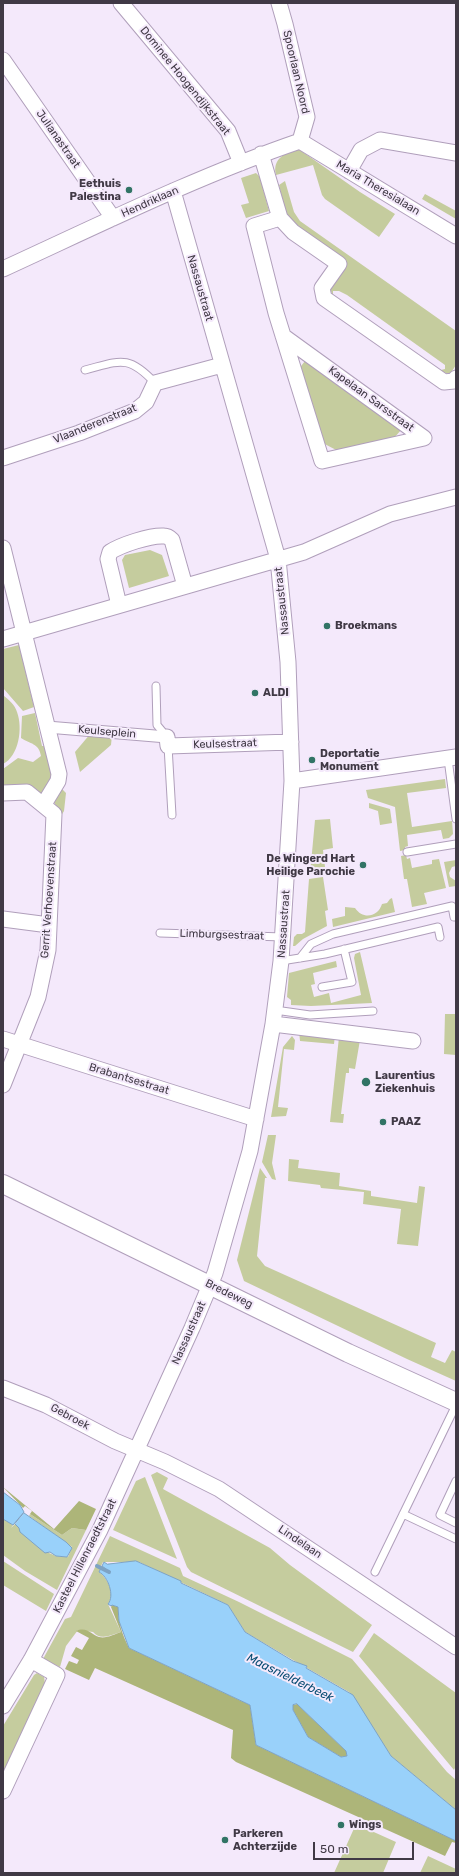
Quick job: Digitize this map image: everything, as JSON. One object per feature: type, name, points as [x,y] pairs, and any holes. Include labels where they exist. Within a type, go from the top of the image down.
[{"type":"street","name":"Dominee Hoogendijkstraat","points":[[121,3],[228,131],[241,162]]},
{"type":"street","name":"Spoorlaan Noord","points":[[279,3],[307,117],[300,141]]},
{"type":"street","name":"Julianastraat","points":[[3,60],[113,218]]},
{"type":"street","points":[[348,170],[361,150],[380,140],[456,154]]},
{"type":"street","name":"Hendriklaan","points":[[3,269],[173,191],[261,154],[300,141]]},
{"type":"street","name":"Maria Theresialaan","points":[[300,141],[456,236]]},
{"type":"street","points":[[261,154],[280,218],[292,232],[339,264],[322,288],[324,298],[444,382],[454,381],[456,378]]},
{"type":"street","name":"Nassaustraat","points":[[136,1450],[210,1285],[239,1193],[250,1151],[274,1017],[282,961],[292,780],[288,662],[278,559],[173,191]]},
{"type":"street","name":"Kapelaan Sarsstraat","points":[[280,218],[254,226],[283,336],[322,461],[424,438],[283,336]]},
{"type":"street","points":[[155,383],[222,365]]},
{"type":"street","name":"Vlaanderenstraat","points":[[3,458],[79,433],[135,411],[146,402],[155,383]]},
{"type":"street","points":[[3,639],[304,552],[390,514],[456,497]]},
{"type":"street","points":[[120,605],[108,559],[110,552],[118,547],[156,536],[166,536],[172,540],[185,586]]},
{"type":"street","points":[[3,548],[59,774],[58,781],[44,804]]},
{"type":"street","name":"Keulseplein","points":[[47,727],[167,742]]},
{"type":"street","name":"Keulsestraat","points":[[167,742],[291,742]]},
{"type":"street","points":[[292,780],[452,758]]},
{"type":"street","name":"Gerrit Verhoevenstraat","points":[[3,793],[27,792],[44,804],[54,814],[48,950],[38,997],[3,1085]]},
{"type":"street","points":[[3,919],[49,925]]},
{"type":"street","points":[[274,1017],[413,1041]]},
{"type":"street","name":"Brabantsestraat","points":[[3,1039],[256,1119]]},
{"type":"street","name":"Bredeweg","points":[[3,1184],[348,1353],[456,1404]]},
{"type":"street","name":"Gebroek","points":[[3,1388],[46,1405],[136,1450]]},
{"type":"street","name":"Lindelaan","points":[[136,1450],[165,1462],[219,1489],[456,1647]]},
{"type":"street","name":"Kasteel Hillenraedtstraat","points":[[3,1706],[31,1660],[96,1537],[136,1450]]},
{"type":"street","points":[[3,1791],[57,1675],[31,1660]]},
{"type":"lane","points":[[85,370],[119,361],[135,364],[155,383]]},
{"type":"lane","points":[[156,686],[157,725],[167,742],[172,815]]},
{"type":"lane","points":[[452,758],[456,819]]},
{"type":"lane","points":[[407,852],[456,844]]},
{"type":"lane","points":[[300,958],[311,944],[332,934],[452,906],[454,917]]},
{"type":"lane","points":[[282,961],[344,950],[438,927],[440,937]]},
{"type":"lane","name":"Limburgsestraat","points":[[160,933],[284,937]]},
{"type":"lane","points":[[322,987],[352,982],[344,950]]},
{"type":"lane","points":[[274,1017],[373,1011]]},
{"type":"lane","points":[[375,1572],[456,1404]]},
{"type":"lane","points":[[456,1481],[440,1515],[456,1523]]},
{"type":"lane","points":[[403,1514],[456,1539]]},
{"type":"green space","points":[[297,148],[360,192],[395,214],[379,237],[325,199],[322,195],[313,165],[276,175],[275,169],[280,157]]},
{"type":"green space","points":[[256,173],[260,177],[269,211],[246,218],[241,205],[249,203],[241,178]]},
{"type":"green space","points":[[285,181],[294,212],[300,221],[456,331],[456,365],[450,374],[442,372],[441,370],[445,369],[445,365],[347,295],[339,291],[333,291],[333,297],[330,288],[341,272],[286,214],[279,185]]},
{"type":"green space","points":[[425,194],[456,211],[456,219],[422,199]]},
{"type":"green space","points":[[305,361],[402,429],[393,439],[340,452],[317,440],[298,370]]},
{"type":"green space","points":[[150,550],[162,555],[169,576],[129,588],[122,560],[125,555]]},
{"type":"green space","points":[[19,645],[34,707],[23,711],[3,688],[3,649]]},
{"type":"green space","points":[[3,695],[15,707],[20,726],[18,741],[13,755],[3,764]]},
{"type":"green space","points":[[35,713],[42,746],[46,746],[52,777],[42,795],[3,786],[3,769],[18,758],[33,762],[41,756],[34,744],[21,738],[22,716]]},
{"type":"green space","points":[[91,733],[112,735],[111,745],[80,772],[75,752]]},
{"type":"green space","points":[[445,779],[446,788],[407,793],[412,827],[452,821],[453,834],[449,838],[443,839],[441,830],[407,835],[408,846],[405,847],[405,850],[400,851],[395,807],[368,798],[366,790]]},
{"type":"green space","points":[[62,789],[66,793],[64,811],[61,816],[54,802]]},
{"type":"green space","points":[[369,803],[390,809],[392,823],[380,825],[378,811],[369,808]]},
{"type":"green space","points":[[330,819],[333,848],[323,850],[325,867],[321,868],[321,872],[310,874],[315,820]]},
{"type":"green space","points":[[406,855],[407,859],[410,858],[412,868],[432,864],[432,860],[439,859],[446,888],[424,893],[427,904],[412,907],[407,879],[404,879],[401,856]]},
{"type":"green space","points":[[456,860],[456,866],[452,867],[449,873],[450,877],[456,881],[456,886],[449,887],[444,862]]},
{"type":"green space","points":[[323,877],[328,910],[325,911],[327,926],[293,946],[294,937],[297,934],[302,934],[305,932],[309,879]]},
{"type":"green space","points":[[392,898],[395,912],[333,927],[332,919],[345,916],[345,907],[355,908],[362,914],[370,915],[377,912],[382,904],[387,903]]},
{"type":"green space","points":[[360,952],[372,1003],[311,1006],[291,1005],[291,1000],[287,997],[289,973],[336,961],[337,967],[313,973],[315,984],[311,985],[314,997],[329,993],[331,1003],[361,995],[354,958],[355,954]]},
{"type":"green space","points":[[445,1014],[456,1014],[456,1055],[444,1054]]},
{"type":"green space","points":[[299,1031],[335,1035],[334,1044],[300,1041]]},
{"type":"green space","points":[[292,1036],[295,1040],[294,1050],[284,1049],[278,1107],[288,1108],[286,1116],[271,1117],[283,1047]]},
{"type":"green space","points":[[339,1037],[360,1040],[355,1069],[349,1068],[349,1073],[346,1073],[341,1114],[344,1114],[343,1123],[330,1122]]},
{"type":"green space","points":[[268,1135],[276,1135],[272,1163],[276,1180],[272,1179],[262,1162]]},
{"type":"green space","points":[[289,1159],[299,1160],[298,1168],[340,1173],[339,1186],[371,1191],[371,1196],[417,1203],[419,1186],[425,1187],[418,1246],[397,1244],[401,1209],[363,1204],[364,1192],[321,1188],[320,1185],[288,1181]]},
{"type":"green space","points":[[260,1168],[267,1178],[265,1178],[257,1256],[265,1266],[436,1343],[431,1357],[445,1363],[452,1350],[456,1352],[456,1381],[244,1281],[237,1260]]},
{"type":"green space","points":[[157,1472],[168,1478],[163,1489],[270,1548],[290,1565],[372,1625],[353,1652],[191,1572],[187,1567],[151,1475]]},
{"type":"green space","points":[[145,1477],[177,1559],[113,1530],[136,1481]]},
{"type":"green space","points":[[3,1487],[54,1529],[79,1501],[96,1509],[86,1530],[72,1528],[62,1535],[30,1514],[32,1511],[25,1506],[23,1508]]},
{"type":"green space","points":[[30,1514],[62,1535],[72,1528],[86,1530],[57,1590],[25,1571],[3,1555],[3,1519],[13,1525],[11,1528],[15,1524],[49,1553],[56,1556],[68,1557],[72,1547],[29,1516]]},
{"type":"green space","points":[[110,1536],[180,1568],[183,1576],[239,1602],[352,1659],[447,1772],[456,1780],[456,1810],[391,1756],[349,1692],[307,1668],[307,1666],[305,1667],[245,1632],[228,1605],[139,1562],[103,1562],[101,1566],[104,1568],[101,1568],[99,1572],[110,1586],[111,1596],[108,1604],[121,1632],[103,1637],[96,1635],[93,1632],[78,1630],[66,1646],[60,1667],[43,1659],[65,1619],[71,1617]]},
{"type":"green space","points":[[3,1561],[54,1594],[46,1611],[3,1585]]},
{"type":"green space","points":[[112,1605],[118,1607],[121,1628],[129,1648],[250,1705],[256,1745],[456,1841],[456,1843],[452,1842],[445,1856],[236,1762],[231,1758],[233,1730],[95,1668],[89,1680],[65,1669],[69,1661],[77,1664],[79,1660],[71,1656],[76,1647],[82,1650],[89,1638],[76,1631],[86,1630],[99,1637],[107,1637],[121,1632],[111,1607]]},
{"type":"green space","points":[[374,1633],[456,1693],[456,1766],[454,1770],[359,1656]]},
{"type":"green space","points":[[37,1673],[44,1677],[45,1683],[3,1776],[3,1726],[34,1675]]},
{"type":"green space","points":[[297,1704],[346,1751],[347,1756],[341,1757],[308,1737],[293,1710],[293,1705]]},
{"type":"green space","points":[[356,1824],[396,1842],[383,1873],[334,1873]]},
{"type":"green space","points":[[428,1856],[456,1869],[456,1873],[420,1873]]},
{"type":"water","points":[[3,1492],[20,1505],[24,1512],[13,1525],[3,1519]]},
{"type":"water","points":[[24,1513],[66,1542],[72,1548],[67,1557],[56,1556],[50,1552],[45,1553],[20,1532],[19,1528],[15,1524]]},
{"type":"water","points":[[136,1561],[181,1581],[181,1583],[228,1605],[245,1632],[293,1661],[307,1666],[306,1668],[353,1695],[391,1756],[456,1810],[456,1841],[256,1745],[250,1705],[129,1648],[119,1621],[118,1607],[108,1604],[111,1596],[110,1586],[99,1572],[101,1568],[106,1569],[102,1566],[104,1562],[107,1564]],"holes":[[[297,1704],[346,1751],[347,1756],[341,1757],[308,1737],[293,1710],[293,1705]]]},
{"type":"waterway","name":"Maasnielderbeek","points":[[97,1566],[109,1572]]},
{"type":"place","name":"Eethuis Palestina","points":[[129,190]]},
{"type":"place","name":"Broekmans","points":[[327,626]]},
{"type":"place","name":"ALDI","points":[[255,693]]},
{"type":"place","name":"Deportatie Monument","points":[[312,760]]},
{"type":"place","name":"De Wingerd Hart Heilige Parochie","points":[[363,865]]},
{"type":"place","name":"Laurentius Ziekenhuis","points":[[366,1082]]},
{"type":"place","name":"PAAZ","points":[[383,1122]]},
{"type":"place","name":"Wings","points":[[341,1825]]},
{"type":"place","name":"Parkeren Achterzijde","points":[[225,1840]]}]
